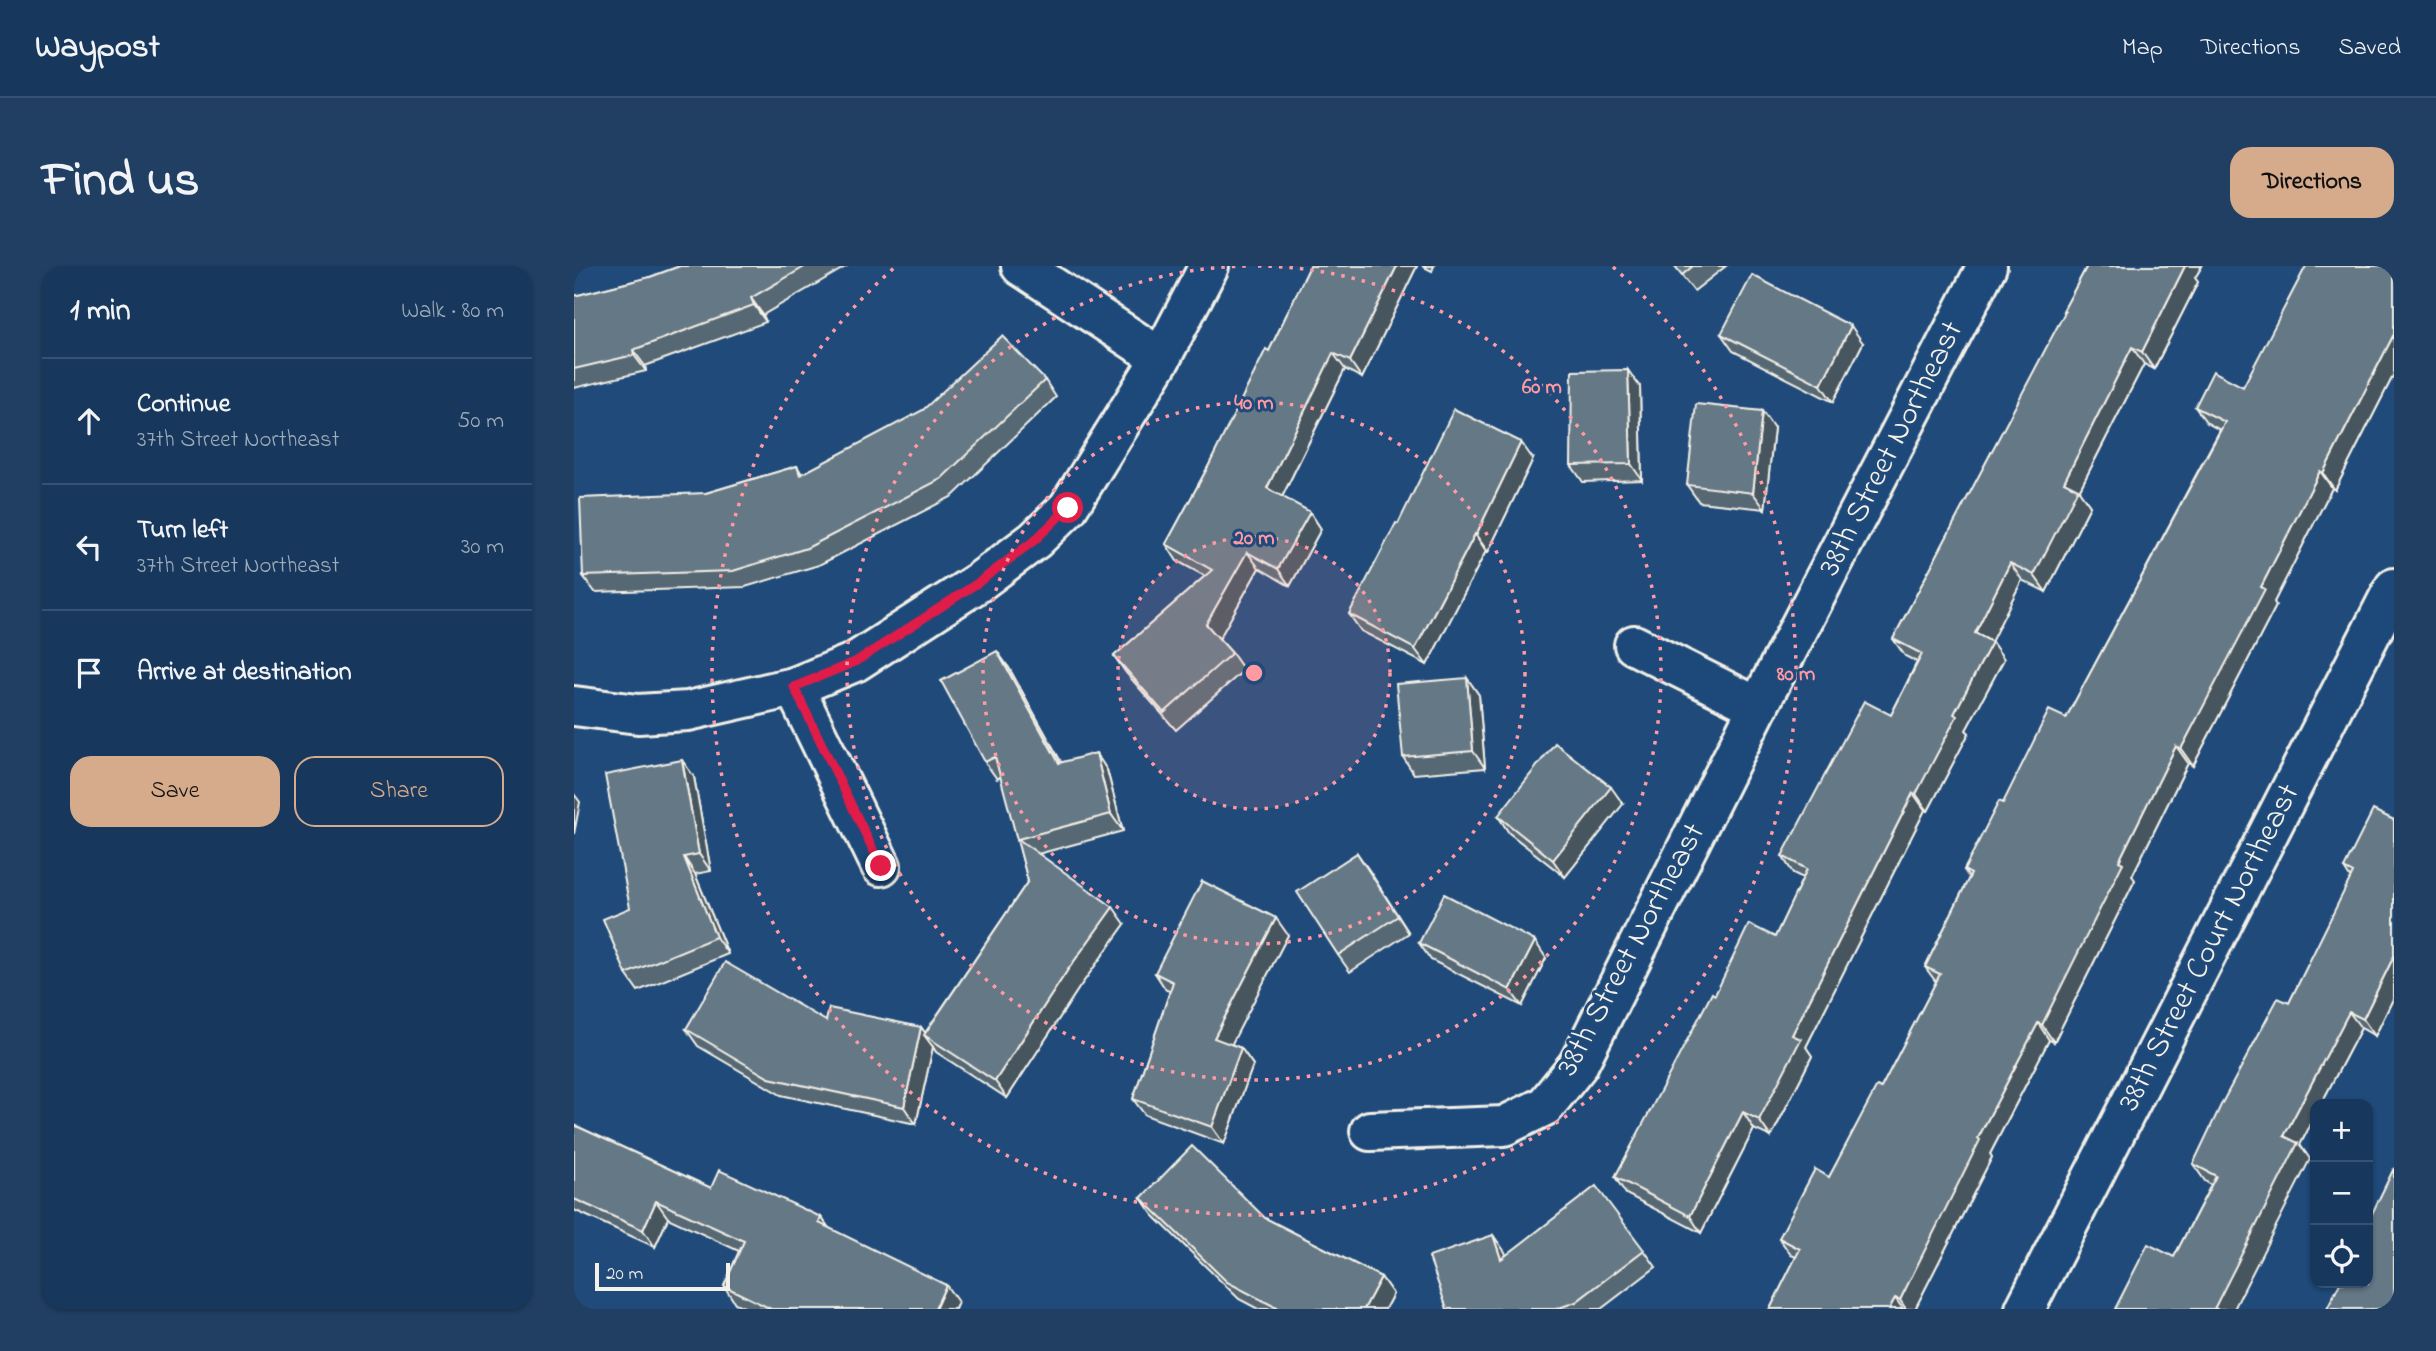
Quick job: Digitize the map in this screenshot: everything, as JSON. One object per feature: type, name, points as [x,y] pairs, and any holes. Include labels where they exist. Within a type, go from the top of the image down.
[{"type":"street","points":[[1021,266],[1161,358]]},
{"type":"street","points":[[574,706],[638,714],[688,710],[794,687],[855,662],[979,582],[1035,540],[1068,508],[1161,358],[1209,266]]},
{"type":"street","name":"38th Street Northeast","points":[[1370,1131],[1504,1126],[1545,1105],[1578,1065],[1758,707],[1987,266]]},
{"type":"street","name":"38th Street Court Northeast","points":[[2025,1309],[2394,587]]},
{"type":"street","points":[[1634,645],[1758,707]]},
{"type":"street","points":[[794,687],[881,866]]},
{"type":"building","points":[[680,266],[806,266],[751,298],[754,305],[633,350],[634,355],[574,369],[574,296],[650,277]]},
{"type":"building","points":[[1310,266],[1397,266],[1350,361],[1333,353],[1267,488],[1310,512],[1278,569],[1247,552],[1206,624],[1232,653],[1164,713],[1114,656],[1212,570],[1166,544],[1209,465],[1266,349],[1269,351]]},
{"type":"building","points":[[1675,266],[1693,266],[1682,275]]},
{"type":"building","points":[[2087,266],[2185,266],[2142,352],[2132,347],[2064,482],[2078,489],[2034,575],[2010,563],[1975,633],[1992,642],[1954,714],[1957,716],[1916,794],[1913,793],[1792,1035],[1801,1039],[1759,1120],[1743,1112],[1690,1216],[1615,1177],[1712,993],[1715,995],[1749,924],[1775,937],[1807,869],[1782,856],[1864,701],[1891,715],[1922,654],[1893,639]]},
{"type":"building","points":[[2306,266],[2394,266],[2394,334],[2323,473],[2320,471],[2261,587],[2265,589],[2181,749],[2176,746],[2119,861],[2123,863],[2042,1025],[2038,1023],[1978,1138],[1980,1140],[1900,1300],[1895,1298],[1889,1309],[1770,1309],[1800,1249],[1779,1238],[1815,1169],[1829,1177],[1877,1086],[1881,1088],[1940,974],[1925,967],[1971,874],[1964,870],[1999,801],[2003,803],[2049,710],[2066,718],[2225,422],[2195,407],[2213,371],[2243,387]]},
{"type":"building","points":[[1752,275],[1851,326],[1821,385],[1721,334]]},
{"type":"building","points":[[1002,336],[1045,380],[941,479],[807,548],[733,571],[583,576],[580,498],[706,493],[797,466],[800,475],[923,410]]},
{"type":"building","points":[[1628,370],[1631,464],[1571,465],[1572,371]]},
{"type":"building","points":[[1696,404],[1762,411],[1753,493],[1687,485]]},
{"type":"building","points":[[1454,409],[1521,442],[1476,535],[1415,649],[1349,614],[1396,523],[1398,524]]},
{"type":"building","points":[[997,651],[1059,763],[1096,753],[1111,814],[1018,839],[1113,907],[1067,971],[995,1081],[924,1035],[1028,881],[995,757],[985,762],[941,681]]},
{"type":"building","points":[[1467,678],[1473,751],[1403,757],[1396,684]]},
{"type":"building","points":[[1555,743],[1611,787],[1553,860],[1498,816]]},
{"type":"building","points":[[682,760],[699,854],[684,857],[716,937],[626,974],[603,919],[630,908],[605,775]]},
{"type":"building","points":[[2373,810],[2394,820],[2394,956],[2363,1019],[2349,1012],[2284,1136],[2298,1143],[2214,1309],[2115,1309],[2148,1244],[2174,1257],[2216,1176],[2193,1164],[2278,998],[2289,1003],[2353,873],[2344,868]]},
{"type":"building","points":[[1357,853],[1398,916],[1338,955],[1297,892]]},
{"type":"building","points":[[1202,881],[1276,918],[1214,1038],[1241,1048],[1212,1127],[1133,1099],[1173,982],[1155,973]]},
{"type":"building","points":[[1444,894],[1535,941],[1510,990],[1419,943]]},
{"type":"building","points":[[725,962],[826,1021],[829,1008],[921,1027],[904,1107],[769,1078],[686,1029]]},
{"type":"building","points":[[574,1125],[711,1188],[719,1170],[821,1217],[819,1223],[946,1285],[935,1309],[771,1309],[724,1286],[744,1241],[656,1201],[643,1230],[574,1199]]},
{"type":"building","points":[[1192,1146],[1265,1218],[1381,1277],[1364,1309],[1279,1309],[1227,1282],[1141,1198]]},
{"type":"building","points":[[2394,1168],[2394,1309],[2327,1309],[2338,1288],[2373,1288],[2373,1212]]},
{"type":"building","points":[[1596,1186],[1644,1250],[1576,1302],[1556,1309],[1447,1309],[1429,1257],[1493,1235],[1501,1259]]},
{"type":"route","points":[[881,866],[794,687],[855,662],[924,618],[979,582],[1035,540],[1068,508]]}]
